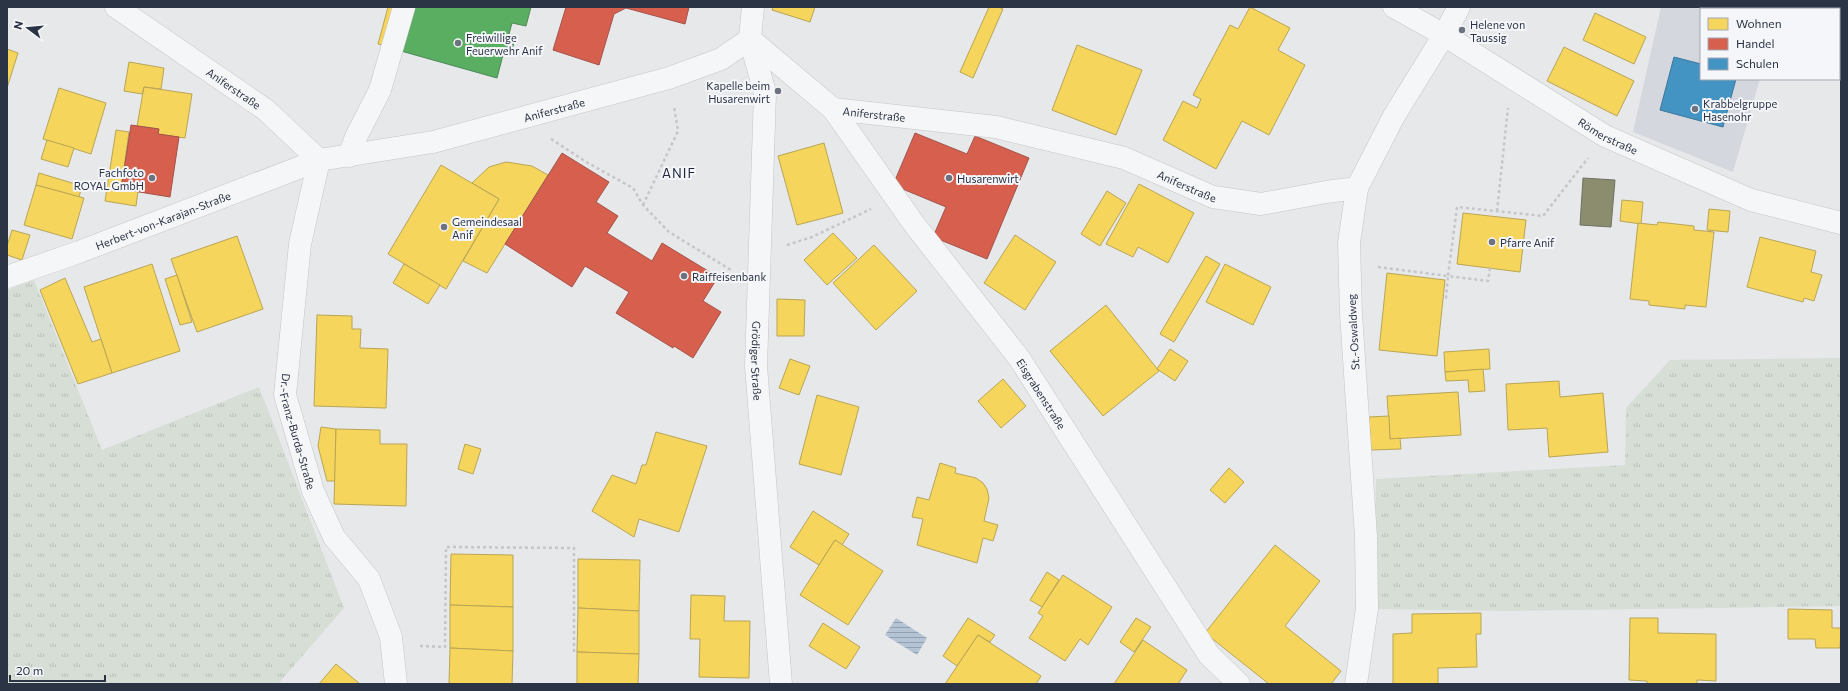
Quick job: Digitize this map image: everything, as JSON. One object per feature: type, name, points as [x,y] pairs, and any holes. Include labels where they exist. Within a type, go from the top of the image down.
[{"type":"street","name":"Aniferstraße","points":[[116,7],[266,110],[319,160],[433,142],[669,78],[721,59],[750,39],[833,109],[996,127],[1124,158],[1213,197],[1260,204],[1357,188]]},
{"type":"street","points":[[349,156],[356,137],[380,90],[404,7]]},
{"type":"street","points":[[750,39],[753,7]]},
{"type":"street","name":"Römerstraße","points":[[1394,7],[1444,35],[1605,136],[1751,200],[1841,223]]},
{"type":"street","name":"St.-Oswaldweg","points":[[1356,684],[1367,608],[1366,537],[1351,314],[1349,243],[1357,188],[1394,116],[1444,35],[1459,7]]},
{"type":"street","name":"Grödiger Straße","points":[[750,39],[765,93],[756,366],[781,684]]},
{"type":"street","name":"Eisgrabenstraße","points":[[833,109],[914,224],[1019,358],[1208,655],[1239,684]]},
{"type":"street","name":"Herbert-von-Karajan-Straße","points":[[7,277],[79,252],[319,160]]},
{"type":"street","name":"Dr.-Franz-Burda-Straße","points":[[319,160],[300,244],[285,395],[313,491],[334,538],[369,578],[391,637],[396,684]]},
{"type":"path","points":[[643,205],[678,131],[669,78]]},
{"type":"path","points":[[1497,211],[1509,96],[1518,82]]},
{"type":"path","points":[[531,116],[545,136],[588,164],[632,188],[643,205],[669,232],[758,287]]},
{"type":"path","points":[[1443,299],[1446,298],[1457,207],[1543,216],[1605,136]]},
{"type":"path","points":[[759,253],[812,237],[895,197]]},
{"type":"path","points":[[1350,263],[1488,281],[1490,268]]},
{"type":"path","points":[[392,647],[445,647],[446,547],[574,548],[574,655]]},
{"type":"shaded area","name":"Krabbelgruppe Hasenohr","points":[[1661,7],[1777,7],[1700,8],[1700,80],[1760,80],[1733,172],[1633,132]]},
{"type":"green space","points":[[34,280],[102,450],[259,387],[344,608],[278,684],[7,684],[7,290]]},
{"type":"green space","points":[[1841,358],[1841,606],[1511,611],[1374,609],[1376,479],[1625,465],[1626,408],[1670,360]]},
{"type":"water","points":[[896,618],[927,638],[917,655],[885,635]]},
{"type":"building: Wohnen","points":[[388,7],[398,7],[387,46],[378,44]]},
{"type":"building: Wohnen","points":[[773,7],[815,7],[810,22],[772,10]]},
{"type":"building: Wohnen","points":[[989,7],[999,7],[1003,9],[973,78],[960,72]]},
{"type":"building: Wohnen","points":[[1250,7],[1290,28],[1278,50],[1305,65],[1269,135],[1242,121],[1216,169],[1163,140],[1183,101],[1197,108],[1201,99],[1193,95],[1230,25],[1238,29]]},
{"type":"building: Wohnen","points":[[1595,13],[1646,37],[1634,64],[1583,40]]},
{"type":"building: Wohnen","points":[[1077,45],[1142,70],[1116,135],[1052,110]]},
{"type":"building: Wohnen","points":[[1564,47],[1634,81],[1617,116],[1547,81]]},
{"type":"building: Wohnen","points":[[7,49],[18,53],[7,88]]},
{"type":"building: Wohnen","points":[[129,62],[164,68],[161,89],[144,87],[142,94],[124,91]]},
{"type":"building: Wohnen","points":[[144,87],[192,94],[185,138],[158,134],[159,129],[137,126]]},
{"type":"building: Wohnen","points":[[59,88],[106,103],[91,154],[43,139]]},
{"type":"building: Wohnen","points":[[116,130],[129,132],[121,189],[138,191],[136,206],[105,201]]},
{"type":"building: Wohnen","points":[[47,140],[74,148],[68,167],[41,159]]},
{"type":"building: Wohnen","points":[[824,143],[843,213],[797,225],[778,156]]},
{"type":"building: Wohnen","points":[[506,162],[532,166],[548,175],[487,273],[463,261],[499,199],[472,183],[489,167]]},
{"type":"building: Wohnen","name":"Gemeindesaal Anif","points":[[441,165],[499,199],[446,289],[388,254]]},
{"type":"building: Wohnen","points":[[39,173],[82,186],[79,197],[36,185]]},
{"type":"building: Wohnen","points":[[1139,184],[1194,213],[1168,263],[1138,247],[1133,257],[1106,244]]},
{"type":"building: Wohnen","points":[[36,185],[84,198],[72,239],[24,225]]},
{"type":"building: Wohnen","points":[[1107,191],[1126,203],[1100,246],[1081,234]]},
{"type":"building: Wohnen","points":[[1622,200],[1643,202],[1641,224],[1620,221]]},
{"type":"building: Wohnen","points":[[1709,209],[1730,211],[1728,232],[1707,230]]},
{"type":"building: Wohnen","name":"Pfarre Anif","points":[[1463,213],[1526,220],[1520,272],[1457,264]]},
{"type":"building: Wohnen","points":[[1658,222],[1694,226],[1694,230],[1714,232],[1706,307],[1685,305],[1685,309],[1649,305],[1649,301],[1630,299],[1638,223],[1657,225]]},
{"type":"building: Wohnen","points":[[12,230],[30,235],[22,260],[7,255],[7,246]]},
{"type":"building: Wohnen","points":[[833,233],[857,258],[827,285],[804,260]]},
{"type":"building: Wohnen","points":[[1015,235],[1056,262],[1025,310],[984,283]]},
{"type":"building: Wohnen","points":[[237,236],[263,309],[197,332],[171,259]]},
{"type":"building: Wohnen","points":[[1760,237],[1816,251],[1811,272],[1822,275],[1814,301],[1804,298],[1803,302],[1747,287]]},
{"type":"building: Wohnen","points":[[874,245],[917,291],[876,330],[833,283]]},
{"type":"building: Wohnen","points":[[1206,256],[1220,264],[1174,342],[1160,334]]},
{"type":"building: Wohnen","points":[[152,264],[180,351],[112,373],[84,287]]},
{"type":"building: Wohnen","points":[[404,264],[440,285],[428,304],[393,283]]},
{"type":"building: Wohnen","points":[[1225,264],[1271,287],[1253,325],[1206,302]]},
{"type":"building: Wohnen","points":[[1387,273],[1445,280],[1437,356],[1379,350]]},
{"type":"building: Wohnen","points":[[177,275],[192,322],[180,325],[165,279]]},
{"type":"building: Wohnen","points":[[65,278],[92,342],[101,339],[112,373],[78,384],[40,290]]},
{"type":"building: Wohnen","points":[[777,299],[805,300],[804,336],[777,336]]},
{"type":"building: Wohnen","points":[[1106,305],[1159,371],[1103,416],[1050,351]]},
{"type":"building: Wohnen","points":[[317,315],[352,316],[352,329],[361,329],[360,348],[388,349],[386,408],[314,406]]},
{"type":"building: Wohnen","points":[[1170,349],[1188,361],[1175,381],[1157,369]]},
{"type":"building: Wohnen","points":[[1489,349],[1490,369],[1445,372],[1444,352]]},
{"type":"building: Wohnen","points":[[790,359],[810,366],[799,395],[779,388]]},
{"type":"building: Wohnen","points":[[1483,369],[1485,391],[1469,392],[1468,380],[1446,381],[1445,372]]},
{"type":"building: Wohnen","points":[[1003,379],[1026,406],[1001,428],[978,401]]},
{"type":"building: Wohnen","points":[[1559,381],[1560,397],[1603,393],[1608,452],[1549,457],[1547,428],[1508,430],[1506,384]]},
{"type":"building: Wohnen","points":[[1458,392],[1461,435],[1390,439],[1387,396]]},
{"type":"building: Wohnen","points":[[817,395],[859,407],[841,475],[799,464]]},
{"type":"building: Wohnen","points":[[1389,416],[1390,439],[1400,438],[1401,449],[1371,450],[1369,417]]},
{"type":"building: Wohnen","points":[[321,427],[336,429],[335,481],[327,481],[318,446]]},
{"type":"building: Wohnen","points":[[336,429],[380,430],[380,444],[407,444],[406,506],[334,504]]},
{"type":"building: Wohnen","points":[[656,432],[707,446],[679,532],[639,519],[634,537],[592,511],[612,475],[636,484],[642,465],[646,465]]},
{"type":"building: Wohnen","points":[[465,444],[481,449],[473,474],[458,469]]},
{"type":"building: Wohnen","points":[[940,463],[956,468],[955,473],[976,478],[983,483],[987,489],[989,498],[984,521],[998,525],[993,541],[983,538],[977,563],[917,545],[923,519],[912,517],[917,497],[929,500]]},
{"type":"building: Wohnen","points":[[1229,468],[1244,482],[1225,503],[1210,490]]},
{"type":"building: Wohnen","points":[[813,511],[849,534],[842,545],[835,540],[819,565],[790,547]]},
{"type":"building: Wohnen","points":[[835,540],[883,571],[848,625],[800,595]]},
{"type":"building: Wohnen","points":[[1275,545],[1320,581],[1285,626],[1341,671],[1331,684],[1269,684],[1205,633]]},
{"type":"building: Wohnen","points":[[451,554],[513,555],[513,607],[450,605]]},
{"type":"building: Wohnen","points":[[578,559],[640,560],[639,611],[578,608]]},
{"type":"building: Wohnen","points":[[1047,572],[1059,580],[1042,607],[1030,600]]},
{"type":"building: Wohnen","points":[[1063,575],[1112,607],[1088,645],[1080,639],[1065,661],[1029,638],[1043,616],[1038,613]]},
{"type":"building: Wohnen","points":[[691,595],[725,596],[724,621],[750,621],[749,678],[699,677],[700,639],[690,639]]},
{"type":"building: Wohnen","points":[[450,605],[513,607],[513,651],[450,648]]},
{"type":"building: Wohnen","points":[[578,608],[639,611],[639,654],[577,652]]},
{"type":"building: Wohnen","points":[[1788,609],[1832,610],[1832,628],[1841,628],[1840,648],[1816,648],[1815,639],[1788,639]]},
{"type":"building: Wohnen","points":[[1481,613],[1481,634],[1476,634],[1477,667],[1438,668],[1438,684],[1393,684],[1393,634],[1412,633],[1412,614]]},
{"type":"building: Wohnen","points":[[968,618],[995,635],[990,642],[978,635],[957,666],[943,656]]},
{"type":"building: Wohnen","points":[[1136,618],[1151,627],[1134,652],[1120,642]]},
{"type":"building: Wohnen","points":[[1630,618],[1658,618],[1658,633],[1716,634],[1716,681],[1697,680],[1697,684],[1647,684],[1647,681],[1629,680]]},
{"type":"building: Wohnen","points":[[823,623],[860,647],[846,669],[809,646]]},
{"type":"building: Wohnen","points":[[978,635],[1041,676],[1036,684],[945,684]]},
{"type":"building: Wohnen","points":[[1143,640],[1187,670],[1178,684],[1114,684]]},
{"type":"building: Wohnen","points":[[450,648],[513,651],[512,684],[449,684]]},
{"type":"building: Wohnen","points":[[577,652],[639,654],[638,684],[577,684]]},
{"type":"building: Wohnen","points":[[336,664],[360,684],[319,684]]},
{"type":"building: Handel","points":[[566,7],[689,7],[685,24],[626,8],[614,14],[599,65],[553,50]]},
{"type":"building: Handel","points":[[131,125],[159,129],[158,134],[179,137],[170,197],[121,189]]},
{"type":"building: Handel","points":[[915,133],[967,154],[975,136],[1029,158],[987,259],[933,237],[946,207],[893,185]]},
{"type":"building: Handel","points":[[562,153],[609,182],[596,202],[618,216],[607,233],[652,261],[662,243],[718,277],[703,301],[721,312],[693,358],[674,346],[673,348],[616,313],[629,292],[585,266],[572,287],[505,244]]},
{"type":"building: Schulen","points":[[1674,57],[1700,64],[1700,80],[1736,80],[1723,127],[1660,110]]},
{"type":"building: Öffentlich","name":"Freiwillige Feuerwehr Anif","points":[[413,7],[531,7],[526,26],[512,23],[509,34],[516,36],[511,53],[504,51],[497,78],[401,51]]},
{"type":"building: Industrie","points":[[1583,178],[1615,180],[1611,227],[1580,225]]},
{"type":"place","name":"Helene von Taussig","points":[[1462,30]]},
{"type":"place","name":"Freiwillige Feuerwehr Anif","points":[[458,43]]},
{"type":"place","name":"Kapelle beim Husarenwirt","points":[[778,91]]},
{"type":"place","name":"Krabbelgruppe Hasenohr","points":[[1695,109]]},
{"type":"place","name":"Fachfoto ROYAL GmbH","points":[[152,178]]},
{"type":"place","name":"Husarenwirt","points":[[949,178]]},
{"type":"place","name":"Gemeindesaal Anif","points":[[444,227]]},
{"type":"place","name":"Pfarre Anif","points":[[1492,242]]},
{"type":"place","name":"Raiffeisenbank","points":[[684,276]]},
{"type":"district","name":"ANIF","points":[[679,173]]}]
